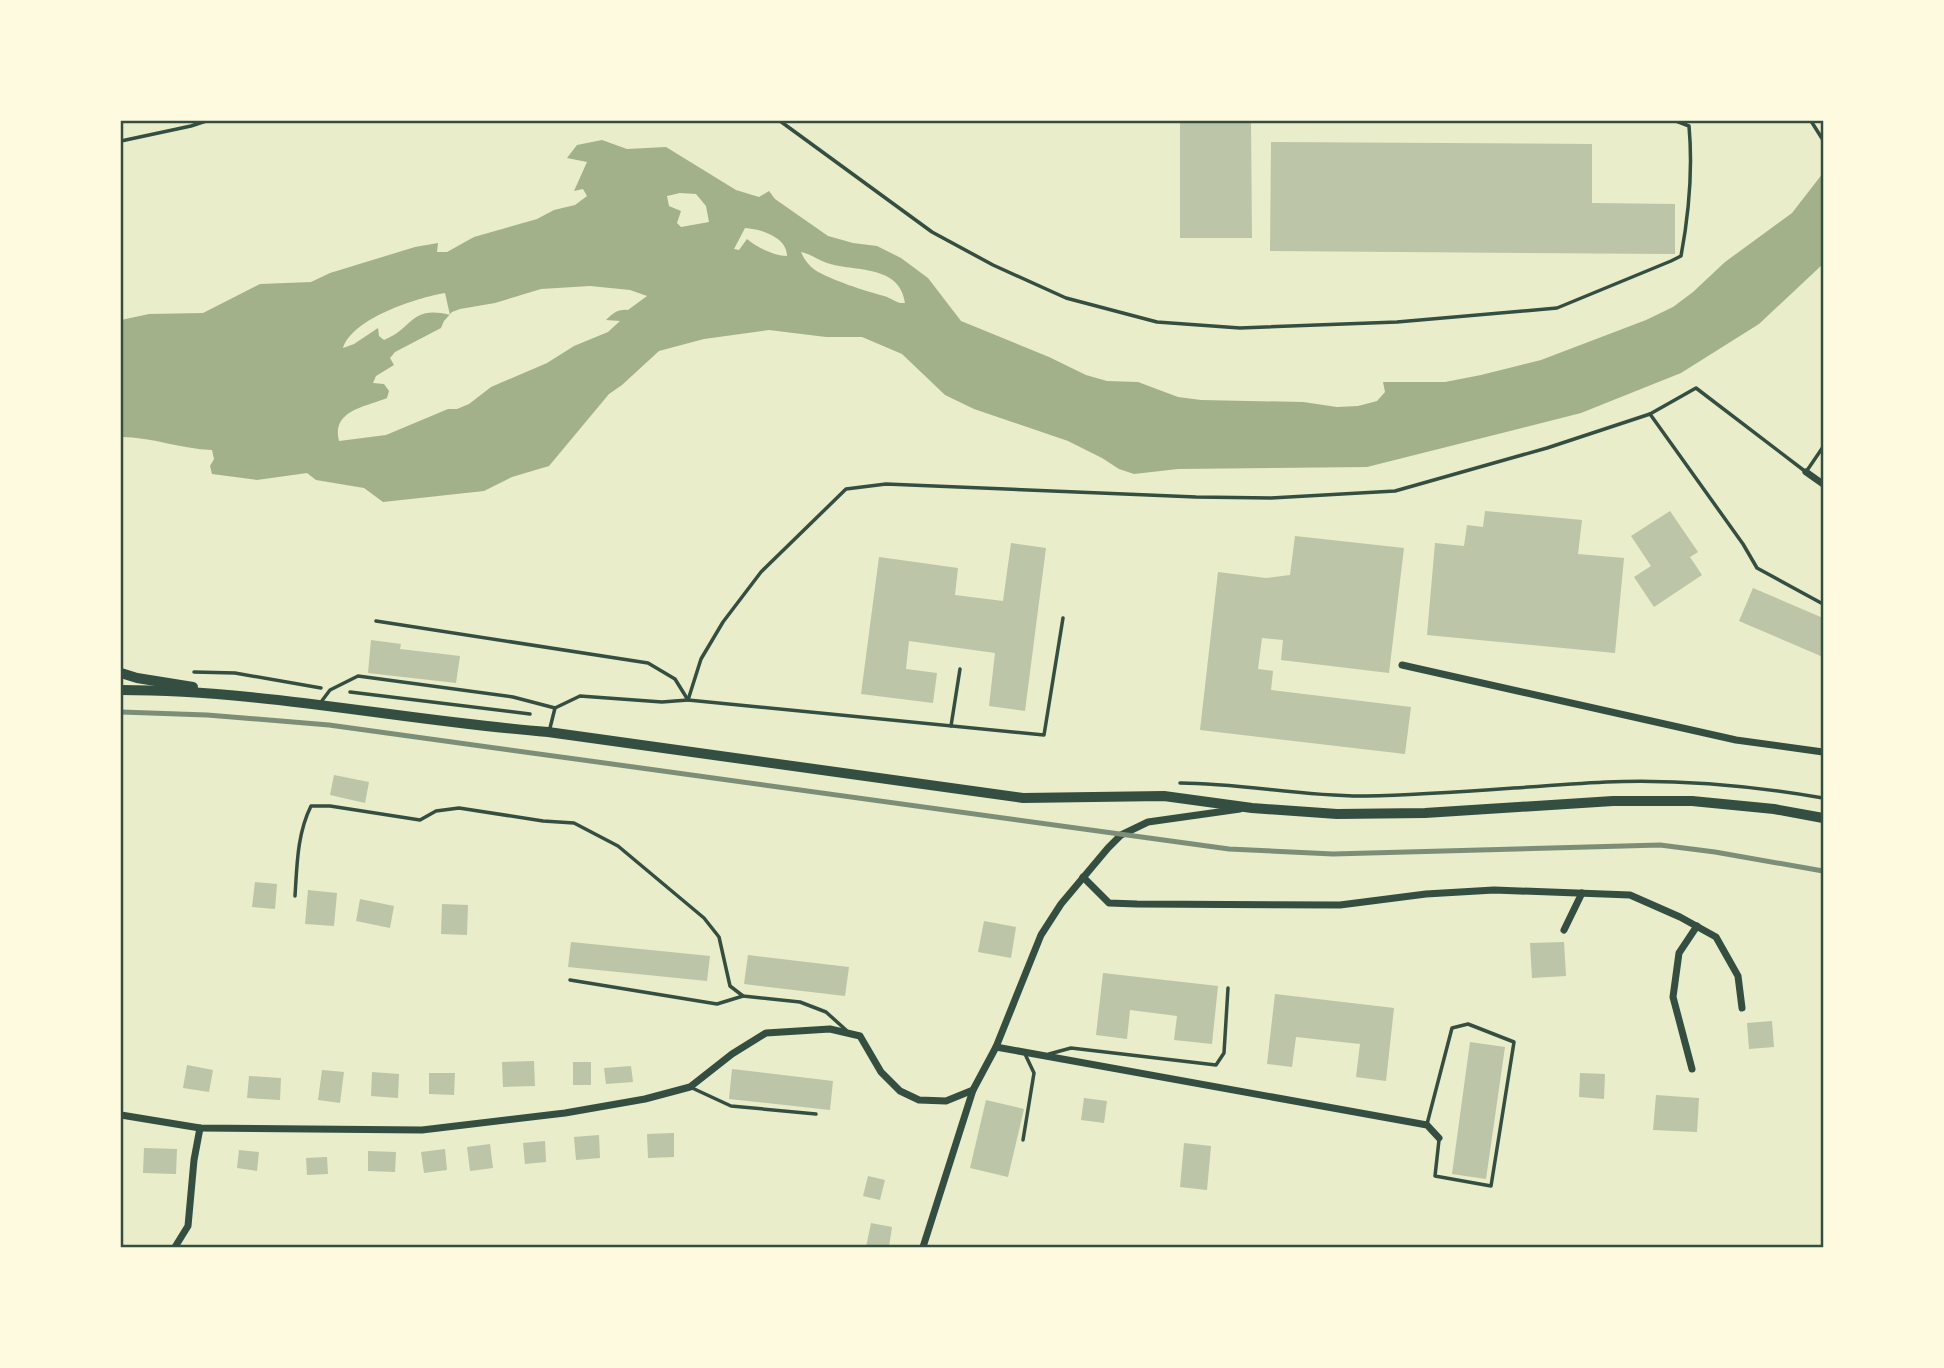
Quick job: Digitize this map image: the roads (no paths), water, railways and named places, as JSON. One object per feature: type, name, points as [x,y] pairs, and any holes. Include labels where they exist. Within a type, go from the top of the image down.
[{"type":"main road","points":[[121,673],[227,695]]},
{"type":"main road","points":[[121,690],[227,695],[320,704],[548,732],[1023,798],[1164,796],[1338,814],[1425,813],[1613,801],[1692,801],[1774,809],[1823,818]]},
{"type":"street","points":[[1806,472],[1823,484]]},
{"type":"street","points":[[1402,665],[1736,740],[1823,752]]},
{"type":"street","points":[[923,1247],[973,1090],[996,1047],[1041,935],[1060,904],[1121,835],[1148,822],[1252,807]]},
{"type":"street","points":[[1083,877],[1110,903],[1138,904],[1340,905],[1426,894],[1494,890],[1630,895],[1716,937],[1738,976],[1742,1008]]},
{"type":"street","points":[[1564,930],[1582,893]]},
{"type":"street","points":[[1692,1069],[1673,997],[1679,953],[1697,926]]},
{"type":"street","points":[[121,1115],[200,1128],[422,1130],[565,1113],[645,1099],[690,1087],[732,1054],[766,1033],[830,1028],[860,1036],[881,1072],[900,1091],[919,1100],[946,1101],[973,1090]]},
{"type":"street","points":[[996,1047],[1427,1125],[1439,1138]]},
{"type":"street","points":[[175,1247],[188,1226],[200,1128]]},
{"type":"lane","points":[[121,141],[206,121]]},
{"type":"lane","points":[[780,121],[932,232],[993,265],[1066,298],[1157,322],[1240,327],[1397,322],[1557,308],[1671,261],[1681,256],[1688,220],[1692,159],[1689,127],[1676,121]]},
{"type":"lane","points":[[688,700],[701,659],[723,622],[761,572],[846,489],[886,484],[1271,498],[1395,491],[1650,414],[1696,388],[1806,472],[1823,447]]},
{"type":"lane","points":[[1650,414],[1743,544],[1757,568],[1823,604]]},
{"type":"lane","points":[[320,704],[330,690],[358,676],[513,697],[555,708],[580,696],[662,702],[688,700],[1044,734],[1063,618]]},
{"type":"lane","points":[[376,621],[648,663],[676,679],[688,700]]},
{"type":"lane","points":[[951,726],[960,669]]},
{"type":"lane","points":[[548,732],[555,708]]},
{"type":"lane","points":[[295,896],[298,850],[304,820],[311,806],[330,806],[420,820],[436,811],[459,808],[574,823],[618,846],[705,918],[719,937],[730,986],[743,996]]},
{"type":"lane","points":[[570,980],[717,1004],[743,996],[800,1002],[826,1012],[850,1034]]},
{"type":"lane","points":[[1044,1056],[1071,1048],[1216,1065],[1224,1053],[1228,988]]},
{"type":"lane","points":[[1427,1125],[1451,1028],[1468,1024],[1514,1042],[1491,1186],[1435,1176],[1439,1138]]},
{"type":"lane","points":[[1023,1140],[1034,1073],[1024,1052]]},
{"type":"lane","points":[[690,1087],[731,1106],[816,1114]]},
{"type":"railway","points":[[121,712],[207,715],[329,725],[1229,849],[1333,854],[1660,845],[1823,871]]}]
